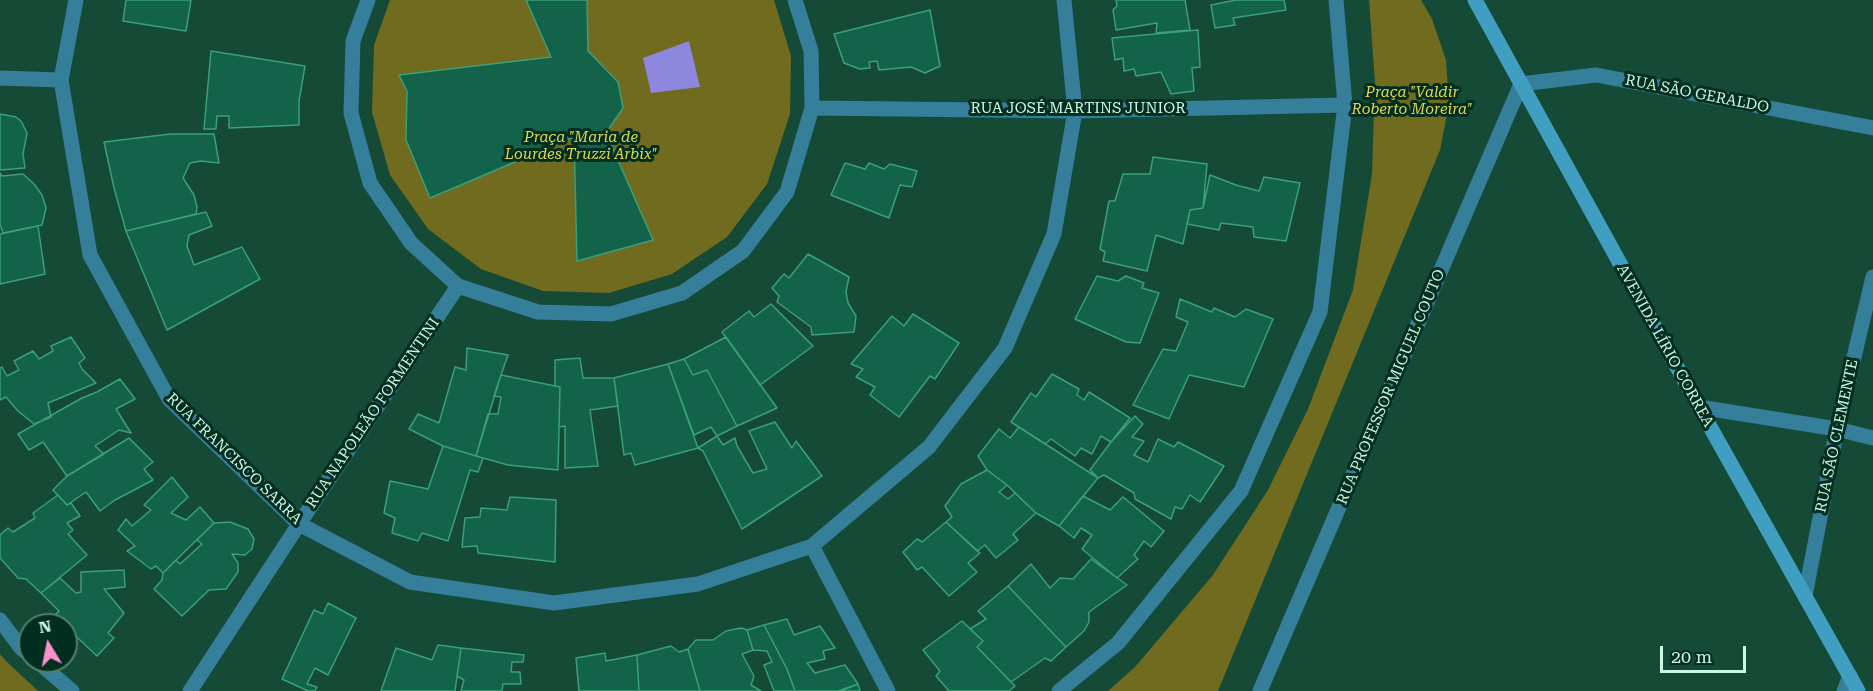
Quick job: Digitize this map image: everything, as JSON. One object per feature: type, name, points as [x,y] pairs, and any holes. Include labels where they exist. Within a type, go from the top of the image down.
[{"type":"main road","name":"AVENIDA LÍRIO CORREA","points":[[1475,0],[1858,691]]},
{"type":"street","name":"RUA FRANCISCO SARRA","points":[[76,0],[61,80],[90,255],[169,399],[298,524],[410,582],[554,603],[698,584],[812,546],[928,447],[1005,348],[1054,234],[1075,111],[1065,0]]},
{"type":"street","points":[[368,0],[353,41],[351,114],[370,183],[411,243],[458,286],[538,312],[611,314],[682,293],[743,251],[787,192],[812,108],[812,51],[795,0]]},
{"type":"street","points":[[1059,691],[1118,643],[1241,491],[1320,312],[1345,105],[1336,0]]},
{"type":"street","name":"RUA SÃO GERALDO","points":[[1521,84],[1596,75],[1873,128]]},
{"type":"street","points":[[0,78],[61,80]]},
{"type":"street","name":"RUA PROFESSOR MIGUEL COUTO","points":[[1260,691],[1521,84]]},
{"type":"street","name":"RUA JOSÉ MARTINS JUNIOR","points":[[812,108],[1075,111],[1345,105]]},
{"type":"street","name":"RUA SÃO CLEMENTE","points":[[1805,596],[1837,429],[1873,278]]},
{"type":"street","name":"RUA NAPOLEÃO FORMENTINI","points":[[190,691],[298,524],[458,286]]},
{"type":"street","points":[[1699,407],[1837,429],[1873,438]]},
{"type":"street","points":[[812,546],[888,691]]},
{"type":"street","points":[[0,620],[18,644]]},
{"type":"street","points":[[51,673],[72,691]]},
{"type":"street","points":[[1844,691],[1850,676]]},
{"type":"green space","name":"Praça \"Maria de Lourdes Truzzi Arbix\"","points":[[390,0],[774,0],[791,56],[790,114],[767,184],[727,237],[672,274],[609,293],[543,291],[481,269],[428,229],[390,175],[372,112],[374,45]]},
{"type":"green space","name":"Praça \"Valdir Roberto Moreira\"","points":[[1369,0],[1421,0],[1432,19],[1446,60],[1449,104],[1440,150],[1218,691],[1108,691],[1135,667],[1213,575],[1268,490],[1308,409],[1353,290],[1372,174],[1375,83]]},
{"type":"green space","points":[[0,654],[38,691],[0,691]]},
{"type":"shaded area","points":[[689,41],[700,87],[651,93],[643,58]]},
{"type":"building","points":[[126,0],[191,0],[186,31],[123,21]]},
{"type":"building","points":[[526,0],[587,0],[588,51],[618,82],[623,108],[606,133],[653,240],[577,261],[574,137],[430,198],[406,140],[407,91],[399,75],[551,57]]},
{"type":"building","points":[[1116,0],[1185,0],[1190,30],[1156,33],[1157,23],[1116,30],[1113,10],[1117,6]]},
{"type":"building","points":[[1236,0],[1284,0],[1286,10],[1233,18],[1235,25],[1215,28],[1211,5]]},
{"type":"building","points":[[930,10],[940,66],[925,73],[911,67],[879,70],[877,61],[869,62],[870,68],[860,69],[844,63],[834,34]]},
{"type":"building","points":[[1198,30],[1200,67],[1192,68],[1194,91],[1171,94],[1161,72],[1136,76],[1134,69],[1124,71],[1123,58],[1115,60],[1112,38]]},
{"type":"building","points":[[211,51],[305,66],[299,101],[299,125],[229,128],[229,116],[217,116],[216,129],[204,129]]},
{"type":"building","points":[[0,114],[16,117],[21,121],[27,133],[23,154],[25,168],[0,170]]},
{"type":"building","points":[[170,134],[214,134],[219,163],[201,161],[190,163],[183,178],[194,195],[196,214],[126,231],[104,142]]},
{"type":"building","points":[[1153,157],[1207,164],[1203,208],[1190,210],[1183,244],[1156,235],[1147,271],[1103,261],[1105,252],[1100,249],[1109,201],[1115,201],[1123,174],[1150,174]]},
{"type":"building","points":[[845,163],[865,169],[869,163],[884,169],[890,164],[917,171],[912,187],[900,185],[889,218],[831,195]]},
{"type":"building","points":[[0,173],[2,176],[23,174],[34,184],[42,195],[46,208],[42,225],[3,233],[0,224]]},
{"type":"building","points":[[1210,175],[1259,191],[1264,177],[1300,183],[1286,241],[1254,237],[1253,227],[1221,223],[1219,230],[1187,224],[1190,210],[1203,208]]},
{"type":"building","points":[[206,212],[212,226],[189,235],[187,246],[194,265],[242,247],[260,279],[167,330],[126,231]]},
{"type":"building","points":[[38,226],[45,274],[0,284],[0,234]]},
{"type":"building","points":[[808,254],[849,277],[846,292],[848,303],[856,316],[854,332],[812,335],[811,327],[777,302],[779,296],[772,288],[784,274],[789,278]]},
{"type":"building","points":[[1097,276],[1118,281],[1126,276],[1144,283],[1142,288],[1159,293],[1140,343],[1126,342],[1075,319]]},
{"type":"building","points":[[1180,299],[1212,312],[1214,308],[1235,317],[1246,309],[1273,319],[1244,387],[1189,375],[1169,419],[1133,405],[1163,349],[1176,351],[1188,322],[1176,317]]},
{"type":"building","points":[[771,304],[813,346],[760,385],[722,332],[749,311],[754,317]]},
{"type":"building","points":[[913,314],[959,343],[935,379],[930,376],[899,417],[870,395],[875,387],[856,377],[863,369],[851,364],[892,316],[904,326]]},
{"type":"building","points":[[71,337],[85,358],[79,363],[82,369],[96,383],[48,403],[51,417],[34,424],[6,397],[0,400],[0,368],[2,367],[7,376],[19,370],[14,361],[33,351],[39,359],[53,351],[51,346]]},
{"type":"building","points":[[726,337],[777,408],[737,426],[707,370],[693,375],[684,359]]},
{"type":"building","points":[[467,348],[508,355],[476,456],[443,446],[409,429],[418,414],[439,423],[455,367],[466,370]]},
{"type":"building","points":[[580,358],[583,378],[614,378],[618,406],[590,410],[598,466],[565,468],[565,426],[559,427],[560,387],[555,386],[555,360]]},
{"type":"building","points":[[684,359],[693,375],[707,370],[737,426],[717,436],[711,427],[694,435],[668,364]]},
{"type":"building","points":[[668,364],[698,448],[635,465],[631,453],[624,455],[614,378]]},
{"type":"building","points":[[1052,374],[1079,389],[1077,395],[1084,400],[1089,392],[1130,418],[1111,442],[1101,436],[1092,454],[1081,448],[1075,456],[1051,439],[1045,444],[1011,422],[1031,393],[1036,397]]},
{"type":"building","points":[[501,375],[560,387],[558,470],[508,465],[476,456],[488,414],[498,414],[501,397],[494,396]]},
{"type":"building","points":[[120,379],[135,399],[116,409],[131,433],[119,430],[95,446],[104,454],[67,476],[43,442],[29,450],[18,434],[82,398]]},
{"type":"building","points":[[1135,416],[1143,424],[1132,437],[1144,441],[1134,455],[1148,462],[1158,439],[1174,447],[1178,442],[1224,466],[1200,502],[1190,495],[1182,509],[1175,507],[1171,519],[1135,499],[1134,493],[1104,475],[1098,478],[1090,470]]},
{"type":"building","points":[[775,422],[792,448],[796,441],[822,476],[742,529],[703,451],[698,448],[717,436],[723,445],[735,438],[737,446],[753,473],[767,469],[749,431]]},
{"type":"building","points":[[1019,427],[1098,478],[1059,526],[1036,513],[1007,485],[987,470],[978,456],[999,429],[1010,438]]},
{"type":"building","points":[[129,438],[153,462],[144,469],[153,480],[115,500],[100,511],[86,492],[67,505],[53,490],[67,476]]},
{"type":"building","points":[[443,446],[483,458],[478,472],[470,470],[448,541],[422,533],[418,541],[392,533],[395,518],[384,513],[390,481],[428,489]]},
{"type":"building","points":[[987,470],[1007,485],[999,492],[1008,499],[1015,493],[1036,513],[1013,534],[1018,540],[996,558],[985,545],[977,551],[946,522],[952,517],[945,506],[961,484]]},
{"type":"building","points":[[172,477],[188,497],[171,513],[186,520],[200,507],[214,523],[163,573],[156,566],[151,569],[127,551],[135,546],[118,530],[126,519],[132,526],[151,510],[144,505]]},
{"type":"building","points":[[58,495],[67,505],[71,503],[80,516],[67,523],[73,530],[68,534],[87,555],[41,593],[26,579],[18,578],[0,558],[0,535],[8,528],[13,532],[35,518],[33,513]]},
{"type":"building","points":[[1083,496],[1110,510],[1123,497],[1164,531],[1151,547],[1144,541],[1134,555],[1138,559],[1117,578],[1082,549],[1092,535],[1081,528],[1074,538],[1059,526]]},
{"type":"building","points":[[510,497],[556,500],[555,562],[478,553],[477,546],[462,547],[465,518],[480,517],[481,508],[507,510]]},
{"type":"building","points":[[230,522],[248,529],[254,539],[252,549],[245,555],[232,554],[238,563],[238,572],[226,589],[209,590],[182,616],[154,589],[162,580],[163,573],[176,560],[180,564],[202,544],[197,540],[214,523]]},
{"type":"building","points":[[946,522],[980,553],[968,563],[977,572],[949,596],[922,567],[917,570],[903,552],[917,539],[922,542]]},
{"type":"building","points":[[1091,559],[1127,585],[1089,612],[1089,622],[1084,631],[1066,647],[1008,586],[1031,564],[1050,588],[1060,578],[1073,579]]},
{"type":"building","points":[[124,570],[125,587],[104,589],[124,613],[108,633],[114,638],[97,656],[78,638],[78,613],[57,613],[59,611],[41,593],[60,578],[76,593],[81,592],[81,572]]},
{"type":"building","points":[[1008,586],[1066,647],[1051,661],[1045,658],[1011,682],[977,647],[983,641],[970,629],[986,619],[978,611]]},
{"type":"building","points":[[328,603],[356,618],[328,675],[315,668],[307,684],[317,687],[315,691],[308,691],[282,679],[314,610],[323,614]]},
{"type":"building","points":[[787,619],[794,635],[820,626],[835,648],[823,651],[825,659],[807,663],[815,673],[845,665],[858,684],[841,691],[795,691],[787,669],[764,625]]},
{"type":"building","points":[[962,621],[983,641],[977,647],[1015,686],[1009,691],[949,691],[936,676],[940,671],[923,650]]},
{"type":"building","points":[[764,625],[787,669],[795,691],[774,691],[764,665],[772,662],[767,651],[753,650],[747,630]]},
{"type":"building","points":[[741,628],[747,630],[753,650],[742,654],[754,676],[751,685],[761,691],[700,691],[688,649],[696,640],[713,640],[726,631]]},
{"type":"building","points":[[438,645],[461,648],[455,691],[381,691],[396,648],[432,660]]},
{"type":"building","points":[[671,646],[679,652],[688,649],[700,691],[639,691],[637,655]]},
{"type":"building","points":[[461,648],[524,655],[523,662],[512,662],[511,672],[520,672],[521,684],[503,684],[502,691],[461,691],[464,680],[457,676]]},
{"type":"building","points":[[605,653],[606,661],[637,655],[639,691],[579,691],[576,658]]},
{"type":"building","points":[[858,684],[860,691],[838,691]]}]
